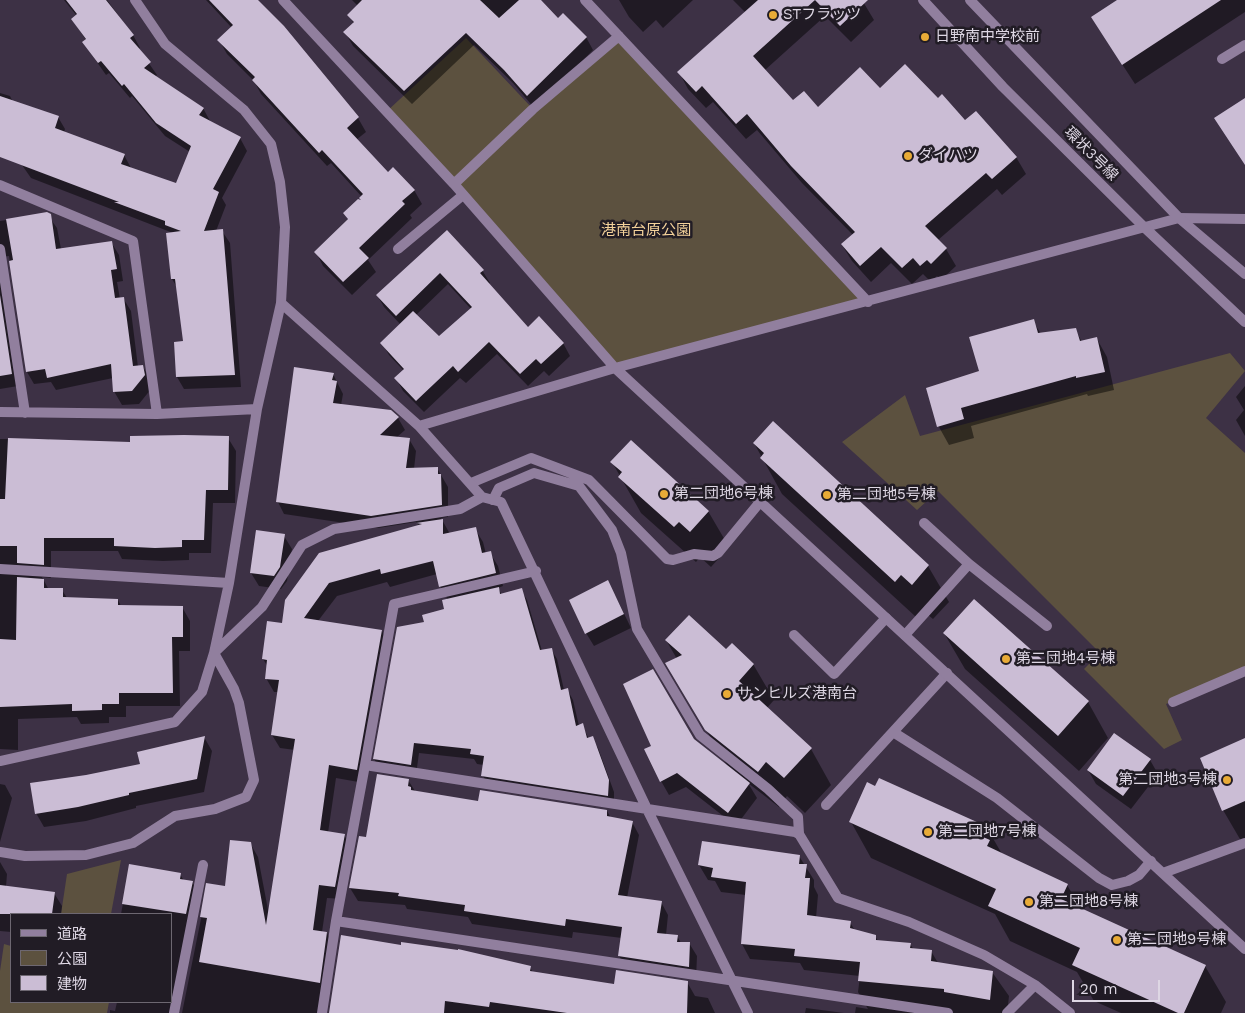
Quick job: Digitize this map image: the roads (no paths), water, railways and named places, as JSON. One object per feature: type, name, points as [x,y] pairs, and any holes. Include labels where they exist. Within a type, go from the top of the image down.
[{"type":"street","points":[[0,761],[175,722],[202,692],[214,654],[229,583],[257,409],[281,303],[285,227],[280,182],[271,144],[244,110],[165,44],[135,0]]},
{"type":"street","points":[[283,0],[454,184],[615,368],[1245,949]]},
{"type":"street","points":[[585,0],[868,302]]},
{"type":"street","name":"環状3号線","points":[[923,0],[1003,87],[1144,228],[1245,322]]},
{"type":"street","name":"環状3号線","points":[[970,0],[1179,218],[1245,274]]},
{"type":"street","points":[[454,184],[533,110],[619,36]]},
{"type":"street","points":[[1222,59],[1245,45]]},
{"type":"street","points":[[0,185],[133,241],[157,414]]},
{"type":"street","points":[[398,249],[463,195]]},
{"type":"street","points":[[419,426],[615,368],[1179,218],[1245,219]]},
{"type":"street","points":[[0,248],[25,413]]},
{"type":"street","points":[[281,303],[419,426],[482,497],[501,502],[536,571],[647,809],[748,1013]]},
{"type":"street","points":[[0,412],[157,414],[257,409]]},
{"type":"street","points":[[471,484],[531,458],[589,480],[666,559],[673,560],[694,554],[713,556],[718,553],[760,502]]},
{"type":"street","points":[[493,500],[499,488],[534,473],[579,486],[612,530],[621,553],[638,629],[700,735],[768,788],[798,817],[799,834],[838,898],[909,922],[984,955],[1034,985],[1070,1013]]},
{"type":"street","points":[[214,654],[262,607],[302,545],[334,529],[460,509],[482,497]]},
{"type":"street","points":[[924,523],[969,564],[1047,626]]},
{"type":"street","points":[[905,635],[969,564]]},
{"type":"street","points":[[0,569],[229,583]]},
{"type":"street","points":[[322,1013],[336,921],[394,604],[536,571]]},
{"type":"street","points":[[794,635],[834,674],[886,618]]},
{"type":"street","points":[[0,852],[25,856],[86,855],[133,843],[175,816],[214,809],[246,797],[254,780],[239,702],[234,689],[214,654]]},
{"type":"street","points":[[1173,702],[1245,671]]},
{"type":"street","points":[[826,805],[947,673]]},
{"type":"street","points":[[893,732],[997,798],[1099,878],[1112,885],[1139,876],[1151,861]]},
{"type":"street","points":[[365,765],[799,834]]},
{"type":"street","points":[[1163,873],[1245,843]]},
{"type":"street","points":[[174,1013],[203,865]]},
{"type":"street","points":[[336,921],[948,1013]]},
{"type":"street","points":[[1007,1013],[1034,985]]},
{"type":"place","name":"STフラッツ","points":[[773,15]]},
{"type":"place","name":"日野南中学校前","points":[[925,37]]},
{"type":"place","name":"ダイハツ","points":[[908,156]]},
{"type":"place","name":"第二団地6号棟","points":[[664,494]]},
{"type":"place","name":"第二団地5号棟","points":[[827,495]]},
{"type":"place","name":"第二団地4号棟","points":[[1006,659]]},
{"type":"place","name":"サンヒルズ港南台","points":[[727,694]]},
{"type":"place","name":"第二団地3号棟","points":[[1227,780]]},
{"type":"place","name":"第二団地7号棟","points":[[928,832]]},
{"type":"place","name":"第二団地8号棟","points":[[1029,902]]},
{"type":"place","name":"第二団地9号棟","points":[[1117,940]]},
{"type":"park label","name":"港南台原公園","points":[[646,231]]}]
